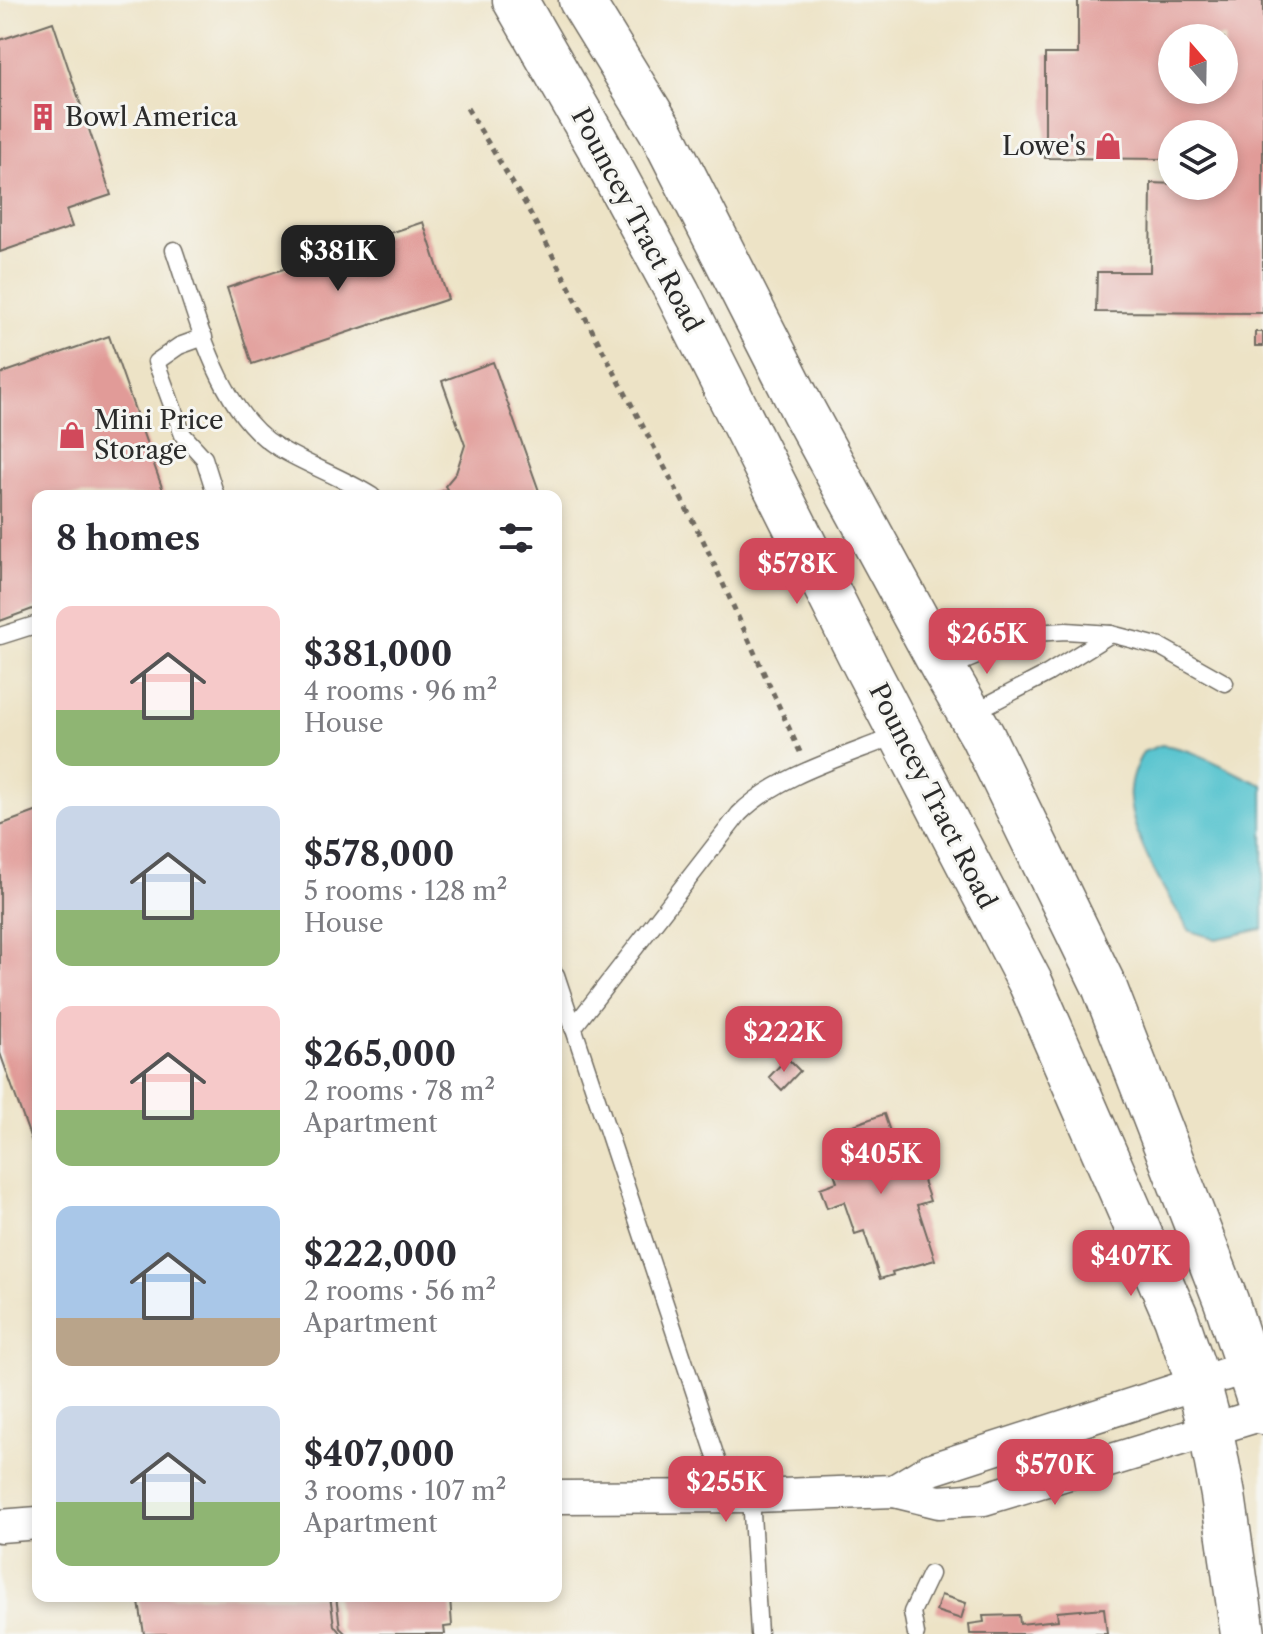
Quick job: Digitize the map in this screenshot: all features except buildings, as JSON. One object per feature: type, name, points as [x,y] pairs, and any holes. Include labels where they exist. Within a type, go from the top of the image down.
[{"type":"main road","name":"Pouncey Tract Road","points":[[515,0],[678,293],[1031,984],[1176,1317],[1198,1382],[1223,1495],[1243,1634]]},
{"type":"main road","points":[[581,0],[660,129],[804,412],[982,735],[1104,986],[1256,1364],[1263,1413]]},
{"type":"street","points":[[894,1491],[929,1470],[1256,1364]]},
{"type":"street","points":[[562,1497],[894,1491],[939,1502],[984,1499],[1263,1413]]},
{"type":"street","points":[[0,1526],[32,1523]]},
{"type":"lane","points":[[174,250],[223,383],[245,416],[277,447],[344,478],[358,490]]},
{"type":"lane","points":[[204,337],[179,346],[156,362],[183,435],[204,458],[214,490]]},
{"type":"lane","points":[[0,636],[32,626]]},
{"type":"lane","points":[[944,670],[1034,633],[1066,631],[1111,634],[1161,647],[1225,683]]},
{"type":"lane","points":[[969,714],[1047,674],[1111,634]]},
{"type":"lane","points":[[573,1028],[753,799],[809,771],[901,734]]},
{"type":"lane","points":[[562,994],[717,1460],[736,1496],[759,1634]]},
{"type":"lane","points":[[916,1634],[912,1612],[930,1574]]},
{"type":"path","points":[[467,108],[526,205],[703,540],[809,771]]},
{"type":"water","points":[[1161,745],[1200,756],[1263,785],[1263,929],[1216,939],[1190,931],[1162,886],[1138,833],[1130,794],[1133,775],[1143,752]]},
{"type":"place","name":"Bowl America","points":[[43,117]]},
{"type":"place","name":"Lowe's","points":[[1108,146]]},
{"type":"place","name":"Mini Price Storage","points":[[72,435]]}]
